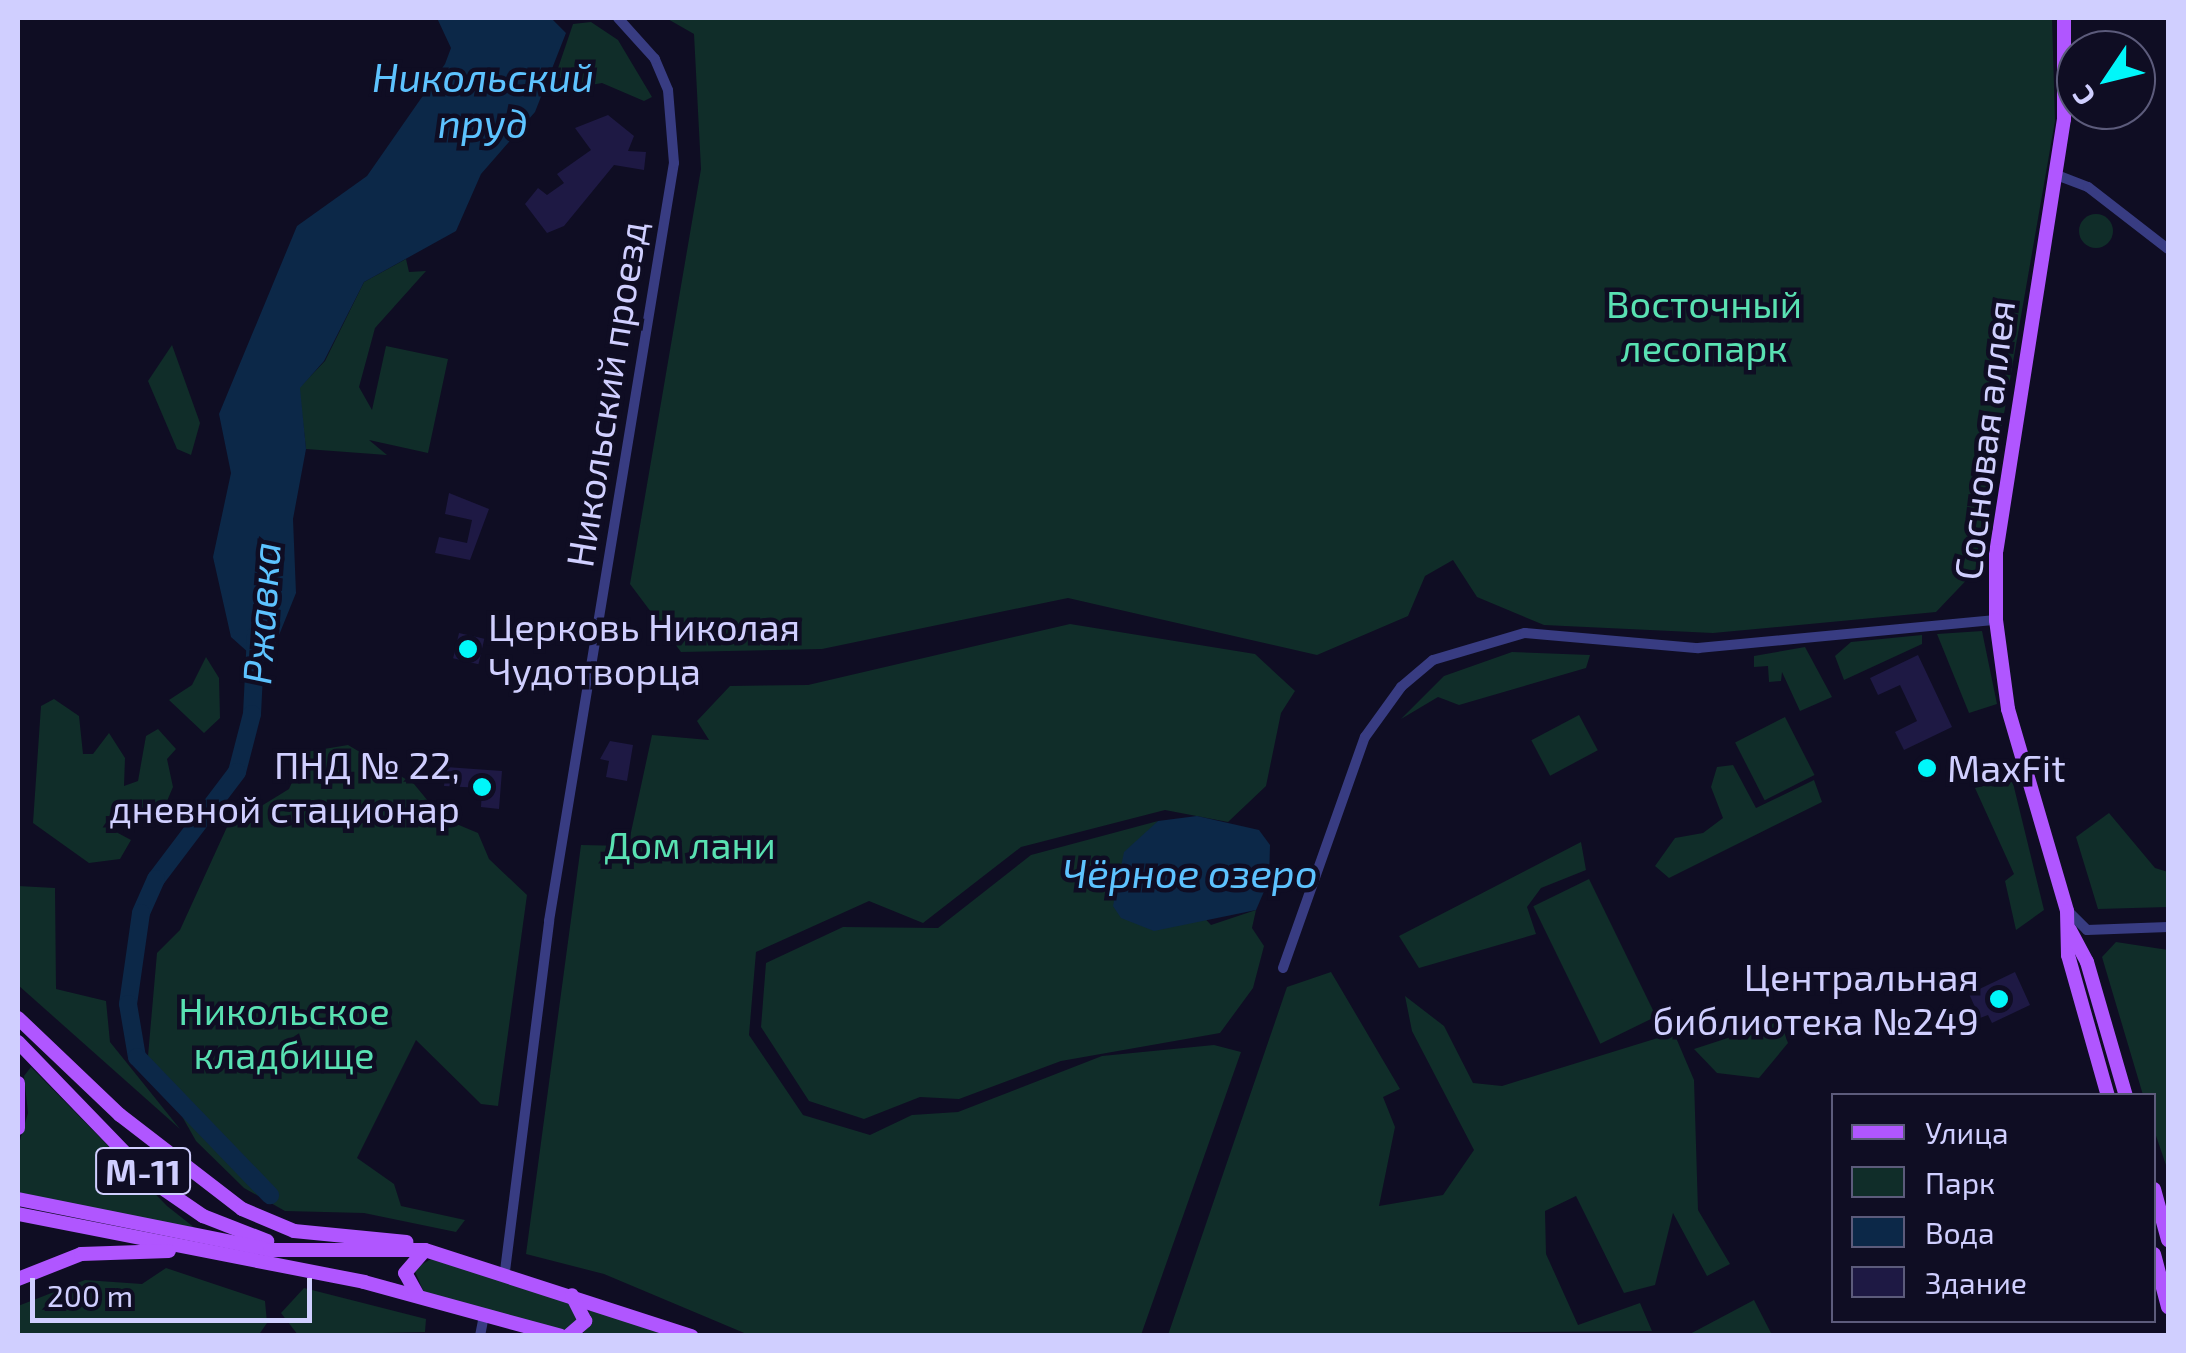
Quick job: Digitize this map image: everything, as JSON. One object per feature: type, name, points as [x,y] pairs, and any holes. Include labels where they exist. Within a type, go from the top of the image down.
[{"type":"main road","name":"Сосновая аллея","points":[[2064,18],[2067,87],[1996,551],[1996,620],[2008,709],[2125,1093]]},
{"type":"main road","name":"Сосновая аллея","points":[[2071,920],[2068,955],[2107,1093]]},
{"type":"main road","points":[[18,1018],[120,1115],[242,1209],[294,1232],[381,1238],[504,1271],[691,1336]]},
{"type":"main road","name":"М-11","points":[[18,1042],[180,1202],[300,1254]]},
{"type":"main road","points":[[18,1082],[18,1128]]},
{"type":"main road","points":[[2156,1196],[2168,1240]]},
{"type":"main road","points":[[18,1199],[300,1254],[425,1250]]},
{"type":"main road","points":[[18,1214],[422,1298],[565,1336],[585,1321],[570,1293]]},
{"type":"main road","points":[[340,1254],[381,1238]]},
{"type":"main road","points":[[18,1279],[81,1254],[199,1250]]},
{"type":"main road","points":[[422,1298],[405,1274],[425,1250]]},
{"type":"main road","points":[[2156,1262],[2168,1307]]},
{"type":"street","name":"Никольский проезд","points":[[504,1271],[549,922],[674,163],[668,90],[655,59],[618,18]]},
{"type":"street","points":[[2054,174],[2088,187],[2168,248]]},
{"type":"street","points":[[1283,968],[1365,737],[1401,687],[1433,660],[1526,633],[1698,648],[1996,620]]},
{"type":"street","points":[[2071,920],[2100,932]]},
{"type":"street","points":[[2087,962],[2086,940],[2100,932],[2168,927]]},
{"type":"street","points":[[480,1336],[484,1316]]},
{"type":"green space","name":"Восточный лесопарк","points":[[666,18],[2052,18],[2055,121],[1977,569],[1936,612],[1713,633],[1544,625],[1477,597],[1453,560],[1425,576],[1408,616],[1317,655],[1068,598],[822,649],[681,652],[630,584],[701,169],[694,34]]},
{"type":"green space","points":[[591,22],[618,40],[652,97],[644,101],[602,83],[574,88],[573,74],[554,80],[573,24]]},
{"type":"green space","points":[[2096,214],[2108,219],[2113,231],[2108,243],[2096,248],[2084,243],[2079,231],[2084,219]]},
{"type":"green space","points":[[406,259],[409,272],[426,271],[375,328],[359,387],[372,410],[386,346],[448,359],[428,453],[369,440],[387,455],[306,449],[299,388],[325,361],[364,282]]},
{"type":"green space","points":[[172,345],[200,423],[191,455],[177,449],[148,381]]},
{"type":"green space","name":"Дом лани","points":[[1070,624],[1255,654],[1295,691],[1281,713],[1266,786],[1228,822],[1165,810],[1021,847],[923,923],[869,901],[756,952],[749,1035],[803,1115],[870,1135],[912,1115],[958,1112],[1102,1056],[1214,1045],[1241,1052],[1141,1335],[749,1335],[604,1274],[526,1254],[581,845],[628,846],[652,735],[709,740],[697,721],[730,686],[808,685]]},
{"type":"green space","points":[[1982,631],[1997,704],[1969,713],[1937,634]]},
{"type":"green space","points":[[1922,635],[1922,644],[1844,680],[1835,656],[1851,642]]},
{"type":"green space","points":[[1805,647],[1832,697],[1800,711],[1782,672],[1781,681],[1769,682],[1768,666],[1754,667],[1754,656]]},
{"type":"green space","points":[[1512,652],[1590,655],[1586,668],[1459,705],[1438,697],[1401,719],[1444,676]]},
{"type":"green space","points":[[206,657],[219,678],[220,718],[204,733],[169,700],[192,685]]},
{"type":"green space","points":[[54,699],[79,716],[83,754],[93,754],[109,733],[125,758],[124,786],[138,781],[146,736],[158,729],[176,749],[167,759],[173,787],[167,801],[156,811],[128,807],[116,817],[116,832],[131,840],[120,859],[89,863],[33,823],[41,706]]},
{"type":"green space","points":[[1579,715],[1598,750],[1550,776],[1531,740]]},
{"type":"green space","points":[[1785,717],[1815,775],[1765,800],[1735,742]]},
{"type":"green space","name":"Никольское кладбище","points":[[348,745],[414,784],[442,818],[478,833],[489,859],[527,895],[498,1106],[481,1104],[416,1040],[357,1158],[394,1184],[401,1206],[465,1220],[456,1232],[364,1213],[285,1211],[244,1188],[196,1141],[148,1056],[157,953],[180,930],[227,827],[289,789],[306,752]]},
{"type":"green space","points":[[1733,765],[1756,808],[1814,780],[1822,802],[1669,878],[1655,866],[1675,838],[1703,833],[1723,818],[1711,787],[1717,767]]},
{"type":"green space","points":[[2012,779],[2044,910],[2016,930],[2005,881],[2014,874],[1975,788]]},
{"type":"green space","points":[[2109,813],[2155,868],[2168,872],[2168,907],[2098,909],[2076,837]]},
{"type":"green space","points":[[1158,821],[1137,845],[1211,925],[1256,910],[1252,928],[1264,946],[1253,988],[1220,1033],[1061,1061],[959,1099],[920,1097],[864,1119],[809,1101],[761,1027],[766,963],[843,927],[938,928],[1031,855]]},
{"type":"green space","points":[[1581,842],[1586,870],[1541,888],[1527,907],[1536,934],[1419,968],[1399,936]]},
{"type":"green space","points":[[1589,879],[1656,1017],[1600,1044],[1533,906]]},
{"type":"green space","points":[[18,886],[55,888],[56,989],[106,1001],[110,1042],[180,1129],[18,985]]},
{"type":"green space","points":[[2116,942],[2168,950],[2168,1171],[2156,1136],[2156,1093],[2142,1093],[2102,957]]},
{"type":"green space","points":[[1331,972],[1400,1089],[1383,1097],[1395,1127],[1379,1206],[1443,1195],[1474,1150],[1412,1031],[1405,996],[1444,1026],[1473,1083],[1502,1086],[1674,1033],[1694,1080],[1698,1210],[1730,1264],[1707,1276],[1673,1213],[1655,1285],[1624,1293],[1576,1196],[1545,1211],[1546,1254],[1578,1325],[1640,1303],[1652,1331],[1168,1335],[1287,987]]},
{"type":"green space","points":[[1780,1021],[1788,1043],[1759,1078],[1717,1073],[1694,1049]]},
{"type":"green space","points":[[31,1067],[167,1206],[200,1232],[18,1194],[18,1147],[28,1113],[24,1076]]},
{"type":"green space","points":[[431,1259],[570,1302],[578,1319],[563,1332],[425,1295],[414,1269]]},
{"type":"green space","points":[[166,1268],[265,1301],[267,1323],[258,1336],[18,1335],[18,1306],[85,1280],[142,1284]]},
{"type":"green space","points":[[304,1288],[426,1319],[425,1332],[298,1335],[281,1313]]},
{"type":"green space","points":[[1754,1300],[1772,1335],[1688,1335]]},
{"type":"green space","points":[[591,1307],[667,1335],[583,1335]]},
{"type":"water","name":"Никольский пруд","points":[[437,18],[551,18],[566,33],[535,112],[481,174],[456,231],[364,282],[324,361],[300,388],[306,449],[293,519],[296,593],[275,645],[250,654],[231,637],[213,557],[231,473],[219,414],[297,226],[367,176],[445,64],[451,48]]},
{"type":"water","name":"Чёрное озеро","points":[[1197,816],[1259,830],[1270,845],[1269,880],[1256,910],[1154,931],[1121,918],[1113,906],[1124,852],[1158,821]]},
{"type":"building","points":[[608,115],[634,136],[628,151],[646,152],[644,170],[614,165],[564,226],[547,233],[525,204],[538,188],[547,195],[564,183],[557,174],[591,150],[575,128]]},
{"type":"building","points":[[449,493],[489,509],[470,560],[435,553],[439,537],[467,543],[472,520],[445,514]]},
{"type":"building","name":"Церковь Николая Чудотворца","points":[[459,633],[484,639],[478,664],[453,658]]},
{"type":"building","points":[[1918,655],[1952,727],[1904,750],[1895,732],[1917,721],[1900,685],[1878,695],[1870,678]]},
{"type":"building","points":[[610,741],[633,745],[627,781],[606,777],[609,761],[600,759]]},
{"type":"building","name":"ПНД № 22, дневной стационар","points":[[446,767],[502,771],[499,809],[481,807],[482,788],[444,786]]},
{"type":"building","name":"Центральная библиотека №249","points":[[2015,972],[2030,1005],[1992,1023],[1988,1015],[1980,1018],[1969,994]]},
{"type":"waterway","name":"Ржавка","points":[[256,635],[252,714],[237,772],[156,879],[141,913],[128,1004],[137,1057],[270,1195]]},
{"type":"place","name":"Церковь Николая Чудотворца","points":[[468,649]]},
{"type":"place","name":"MaxFit","points":[[1927,768]]},
{"type":"place","name":"ПНД № 22, дневной стационар","points":[[482,787]]},
{"type":"place","name":"Центральная библиотека №249","points":[[1999,999]]}]
